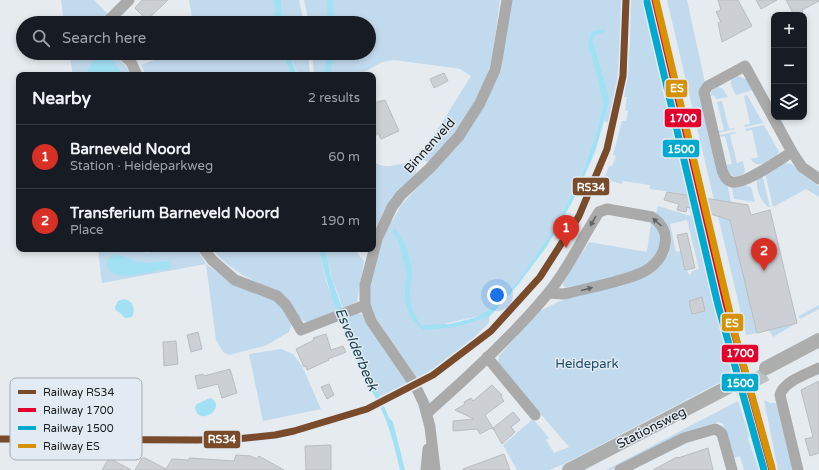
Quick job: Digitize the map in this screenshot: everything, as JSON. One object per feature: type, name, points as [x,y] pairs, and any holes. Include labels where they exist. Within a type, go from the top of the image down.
[{"type":"main road","points":[[819,340],[767,370],[819,346]]},
{"type":"main road","name":"Stationsweg","points":[[569,470],[735,387],[583,470]]},
{"type":"street","points":[[113,16],[129,0]]},
{"type":"street","name":"Binnenveld","points":[[376,242],[389,212],[401,195],[430,168],[459,136],[480,103],[498,60],[507,0]]},
{"type":"street","points":[[129,60],[136,72]]},
{"type":"street","points":[[792,152],[744,180],[736,182],[729,181],[722,170],[705,97],[708,86],[745,66],[792,152],[802,167],[819,179]]},
{"type":"street","points":[[427,413],[519,326],[549,292],[568,264],[599,212],[607,209],[652,217],[662,226],[666,241],[663,252],[655,263],[641,273],[569,293],[549,292]]},
{"type":"street","points":[[206,252],[212,260],[236,280],[277,296],[286,305],[301,330],[365,305]]},
{"type":"street","name":"Binnenveld","points":[[373,252],[364,290],[365,305],[371,321],[415,386],[422,399],[427,413],[435,470]]},
{"type":"street","points":[[487,357],[535,415]]},
{"type":"street","points":[[798,470],[780,395],[781,391],[793,381],[819,368]]},
{"type":"street","name":"Stationsweg","points":[[620,470],[684,438],[715,429],[720,431],[722,434],[732,470]]},
{"type":"street","name":"Binnenveld","points":[[426,470],[431,437]]},
{"type":"green space","points":[[61,0],[94,0],[109,15],[108,16],[63,16]]},
{"type":"green space","points":[[189,0],[273,0],[275,9],[274,16],[192,16]]},
{"type":"green space","points":[[281,0],[299,0],[302,16],[283,16]]},
{"type":"green space","points":[[304,0],[500,0],[492,60],[483,85],[465,120],[432,160],[427,162],[424,160],[423,155],[425,150],[471,76],[460,69],[394,60],[382,62],[364,72],[314,72],[313,60],[376,60],[376,16],[307,16]]},
{"type":"green space","points":[[510,0],[621,0],[621,59],[612,117],[608,123],[604,121],[610,100],[593,40],[596,35],[591,32],[603,103],[598,127],[582,175],[553,230],[517,282],[493,307],[478,316],[444,324],[457,327],[489,317],[489,323],[472,339],[436,367],[416,380],[370,309],[369,286],[371,275],[390,221],[392,222],[401,205],[438,166],[483,106]]},
{"type":"green space","points":[[631,0],[645,0],[690,196],[650,189],[650,185],[623,181],[622,184],[604,179],[609,166],[612,166],[616,156],[613,155],[622,121],[626,121],[628,111],[625,110],[627,97],[624,97],[630,45]]},
{"type":"green space","points":[[667,0],[687,0],[731,202],[714,200]]},
{"type":"green space","points":[[70,60],[120,60],[129,72],[72,72]]},
{"type":"green space","points":[[154,60],[285,60],[289,72],[144,72],[141,65]]},
{"type":"green space","points":[[292,60],[309,60],[310,72],[297,72]]},
{"type":"green space","points":[[738,76],[746,79],[753,90],[736,95],[731,82]]},
{"type":"green space","points":[[717,87],[722,88],[728,97],[716,99],[714,95],[710,96],[712,91]]},
{"type":"green space","points":[[747,95],[763,123],[745,127],[744,125],[750,124],[744,96]]},
{"type":"green space","points":[[722,101],[729,129],[735,129],[718,133],[718,131],[724,130],[717,102]]},
{"type":"green space","points":[[764,125],[779,152],[770,161],[757,164],[751,159],[758,157],[752,130],[746,131],[745,129]]},
{"type":"green space","points":[[736,133],[730,135],[737,163],[743,161],[745,171],[742,175],[738,176],[729,174],[725,165],[732,164],[725,136],[719,137],[719,135]]},
{"type":"green space","points":[[376,163],[382,166],[389,166],[410,163],[416,168],[416,173],[387,205],[376,227]]},
{"type":"green space","points":[[784,163],[792,164],[806,177],[819,186],[819,197],[806,189],[773,207],[765,173]]},
{"type":"green space","points":[[762,174],[770,207],[768,207],[763,201],[758,191],[757,179]]},
{"type":"green space","points":[[745,185],[751,187],[755,202],[734,199],[732,187]]},
{"type":"green space","name":"Heidepark","points":[[658,206],[691,216],[689,207],[693,208],[708,278],[732,376],[564,464],[549,470],[517,470],[503,445],[533,419],[549,438],[546,440],[554,453],[569,447],[498,364],[499,356],[540,311],[560,301],[650,271],[669,254],[656,213]],"holes":[[[687,220],[699,269],[692,271],[689,275],[687,270],[685,270],[681,251],[676,252],[670,224]],[[702,298],[705,311],[692,314],[689,301]]]},
{"type":"green space","points":[[718,216],[730,220],[757,333],[746,335]]},
{"type":"green space","points":[[651,223],[658,232],[660,239],[660,251],[641,271],[568,288],[563,286],[564,280],[589,242],[647,252]]},
{"type":"green space","points":[[98,252],[199,252],[206,264],[102,283]]},
{"type":"green space","points":[[215,252],[320,252],[326,281],[337,310],[309,322],[304,320],[296,314],[288,300],[280,292],[241,274]]},
{"type":"green space","points":[[326,252],[356,252],[364,261],[357,302],[343,308],[332,278]]},
{"type":"green space","points":[[206,264],[230,282],[279,302],[292,323],[289,332],[267,345],[229,355],[223,352],[216,340]]},
{"type":"green space","points":[[819,305],[819,309],[800,319],[799,316]]},
{"type":"green space","points":[[355,313],[363,314],[409,384],[380,397],[364,363],[347,317]]},
{"type":"green space","points":[[797,323],[773,337],[769,330]]},
{"type":"green space","points":[[281,349],[293,354],[302,366],[321,409],[263,421],[249,354]]},
{"type":"green space","points":[[764,400],[770,403],[776,403],[793,470],[778,470]]},
{"type":"green space","points":[[738,401],[749,435],[748,439],[759,470],[744,470],[740,456],[733,458],[723,424],[719,422],[682,433],[611,470],[606,470]]},
{"type":"water","points":[[273,0],[281,0],[283,16],[274,16],[275,9]]},
{"type":"water","points":[[327,0],[333,0],[334,16],[328,16]]},
{"type":"water","points":[[604,29],[605,32],[596,35],[593,40],[610,100],[595,152],[575,197],[547,246],[517,286],[489,317],[457,327],[423,330],[410,317],[405,301],[407,274],[398,240],[393,232],[395,228],[409,256],[412,269],[410,297],[413,311],[421,325],[449,324],[470,319],[493,307],[517,282],[553,230],[582,175],[598,127],[603,103],[588,45],[591,32]]},
{"type":"water","points":[[95,60],[112,60],[121,72],[87,72],[88,68]]},
{"type":"water","points":[[285,60],[292,60],[296,72],[289,72]]},
{"type":"water","points":[[326,60],[333,60],[331,72],[324,72]]},
{"type":"water","name":"Esvelderbeek","points":[[320,252],[326,252],[338,297],[389,418],[393,422],[405,470],[400,470],[386,420],[344,330],[326,277]]},
{"type":"water","points":[[113,255],[124,256],[134,261],[148,263],[168,261],[172,268],[135,275],[117,274],[110,271],[107,265],[108,259]]},
{"type":"water","points":[[124,299],[132,303],[134,311],[132,317],[125,318],[116,311],[115,307],[118,301]]},
{"type":"water","points":[[210,398],[215,402],[216,406],[214,410],[211,414],[201,416],[197,413],[195,407],[197,404]]},
{"type":"building","points":[[142,0],[168,0],[151,16],[143,16],[135,8]]},
{"type":"building","points":[[718,0],[738,0],[752,26],[722,42],[718,23],[721,22],[716,12],[721,10]]},
{"type":"building","points":[[756,0],[777,0],[761,9]]},
{"type":"building","points":[[786,0],[819,0],[802,10],[803,12],[792,12]]},
{"type":"building","points":[[444,73],[448,81],[434,88],[430,79]]},
{"type":"building","points":[[385,100],[399,131],[381,139],[378,133],[376,135],[376,102]]},
{"type":"building","points":[[667,192],[748,205],[751,215],[770,210],[797,323],[757,333],[730,220],[687,207],[686,212],[677,210],[679,204],[664,200]]},
{"type":"building","points":[[687,233],[695,268],[685,270],[677,235]]},
{"type":"building","points":[[702,297],[705,311],[692,314],[689,301]]},
{"type":"building","points":[[198,332],[202,349],[191,352],[187,335]]},
{"type":"building","points":[[326,334],[331,350],[343,346],[346,352],[307,370],[306,366],[304,367],[296,349],[314,340],[313,338]]},
{"type":"building","points":[[176,341],[178,364],[164,366],[163,342]]},
{"type":"building","points":[[230,369],[237,393],[222,398],[218,384],[198,389],[195,376],[203,374],[204,376]]},
{"type":"building","points":[[819,381],[819,453],[810,456],[805,439],[813,437],[801,390]]},
{"type":"building","points":[[329,384],[334,395],[327,399],[321,387]]},
{"type":"building","points":[[492,385],[502,395],[501,397],[504,401],[485,415],[494,430],[491,428],[480,434],[477,429],[453,431],[453,421],[474,419],[455,410],[471,398],[473,401]]},
{"type":"building","points":[[513,412],[520,420],[511,427],[515,432],[502,444],[493,428]]},
{"type":"building","points":[[331,445],[331,470],[306,470],[305,446]]},
{"type":"building","points":[[708,448],[713,470],[653,470],[677,457],[678,458]]},
{"type":"building","points":[[504,454],[510,470],[463,470],[463,469]]},
{"type":"building","points":[[236,455],[251,456],[257,459],[259,456],[284,470],[135,470],[142,458],[145,458],[166,469],[172,459],[189,460],[189,458],[234,461]]},
{"type":"building","points":[[108,460],[113,460],[131,470],[102,470]]},
{"type":"tunnel","points":[[735,390],[768,373]]},
{"type":"rail line","name":"RS34","points":[[142,440],[236,439],[275,435],[294,431],[367,409],[433,375],[491,331],[540,277],[579,216],[607,149],[623,76],[626,0]]},
{"type":"rail line","name":"1700","points":[[655,0],[726,303],[772,470]]},
{"type":"rail line","name":"ES","points":[[656,0],[735,334],[772,468]]},
{"type":"rail line","name":"1500","points":[[647,2],[718,305],[764,470]]},
{"type":"rail line","name":"RS34","points":[[0,439],[10,439]]},
{"type":"place","name":"Barneveld Noord","points":[[566,248]]},
{"type":"place","name":"Transferium Barneveld Noord","points":[[764,271]]}]
